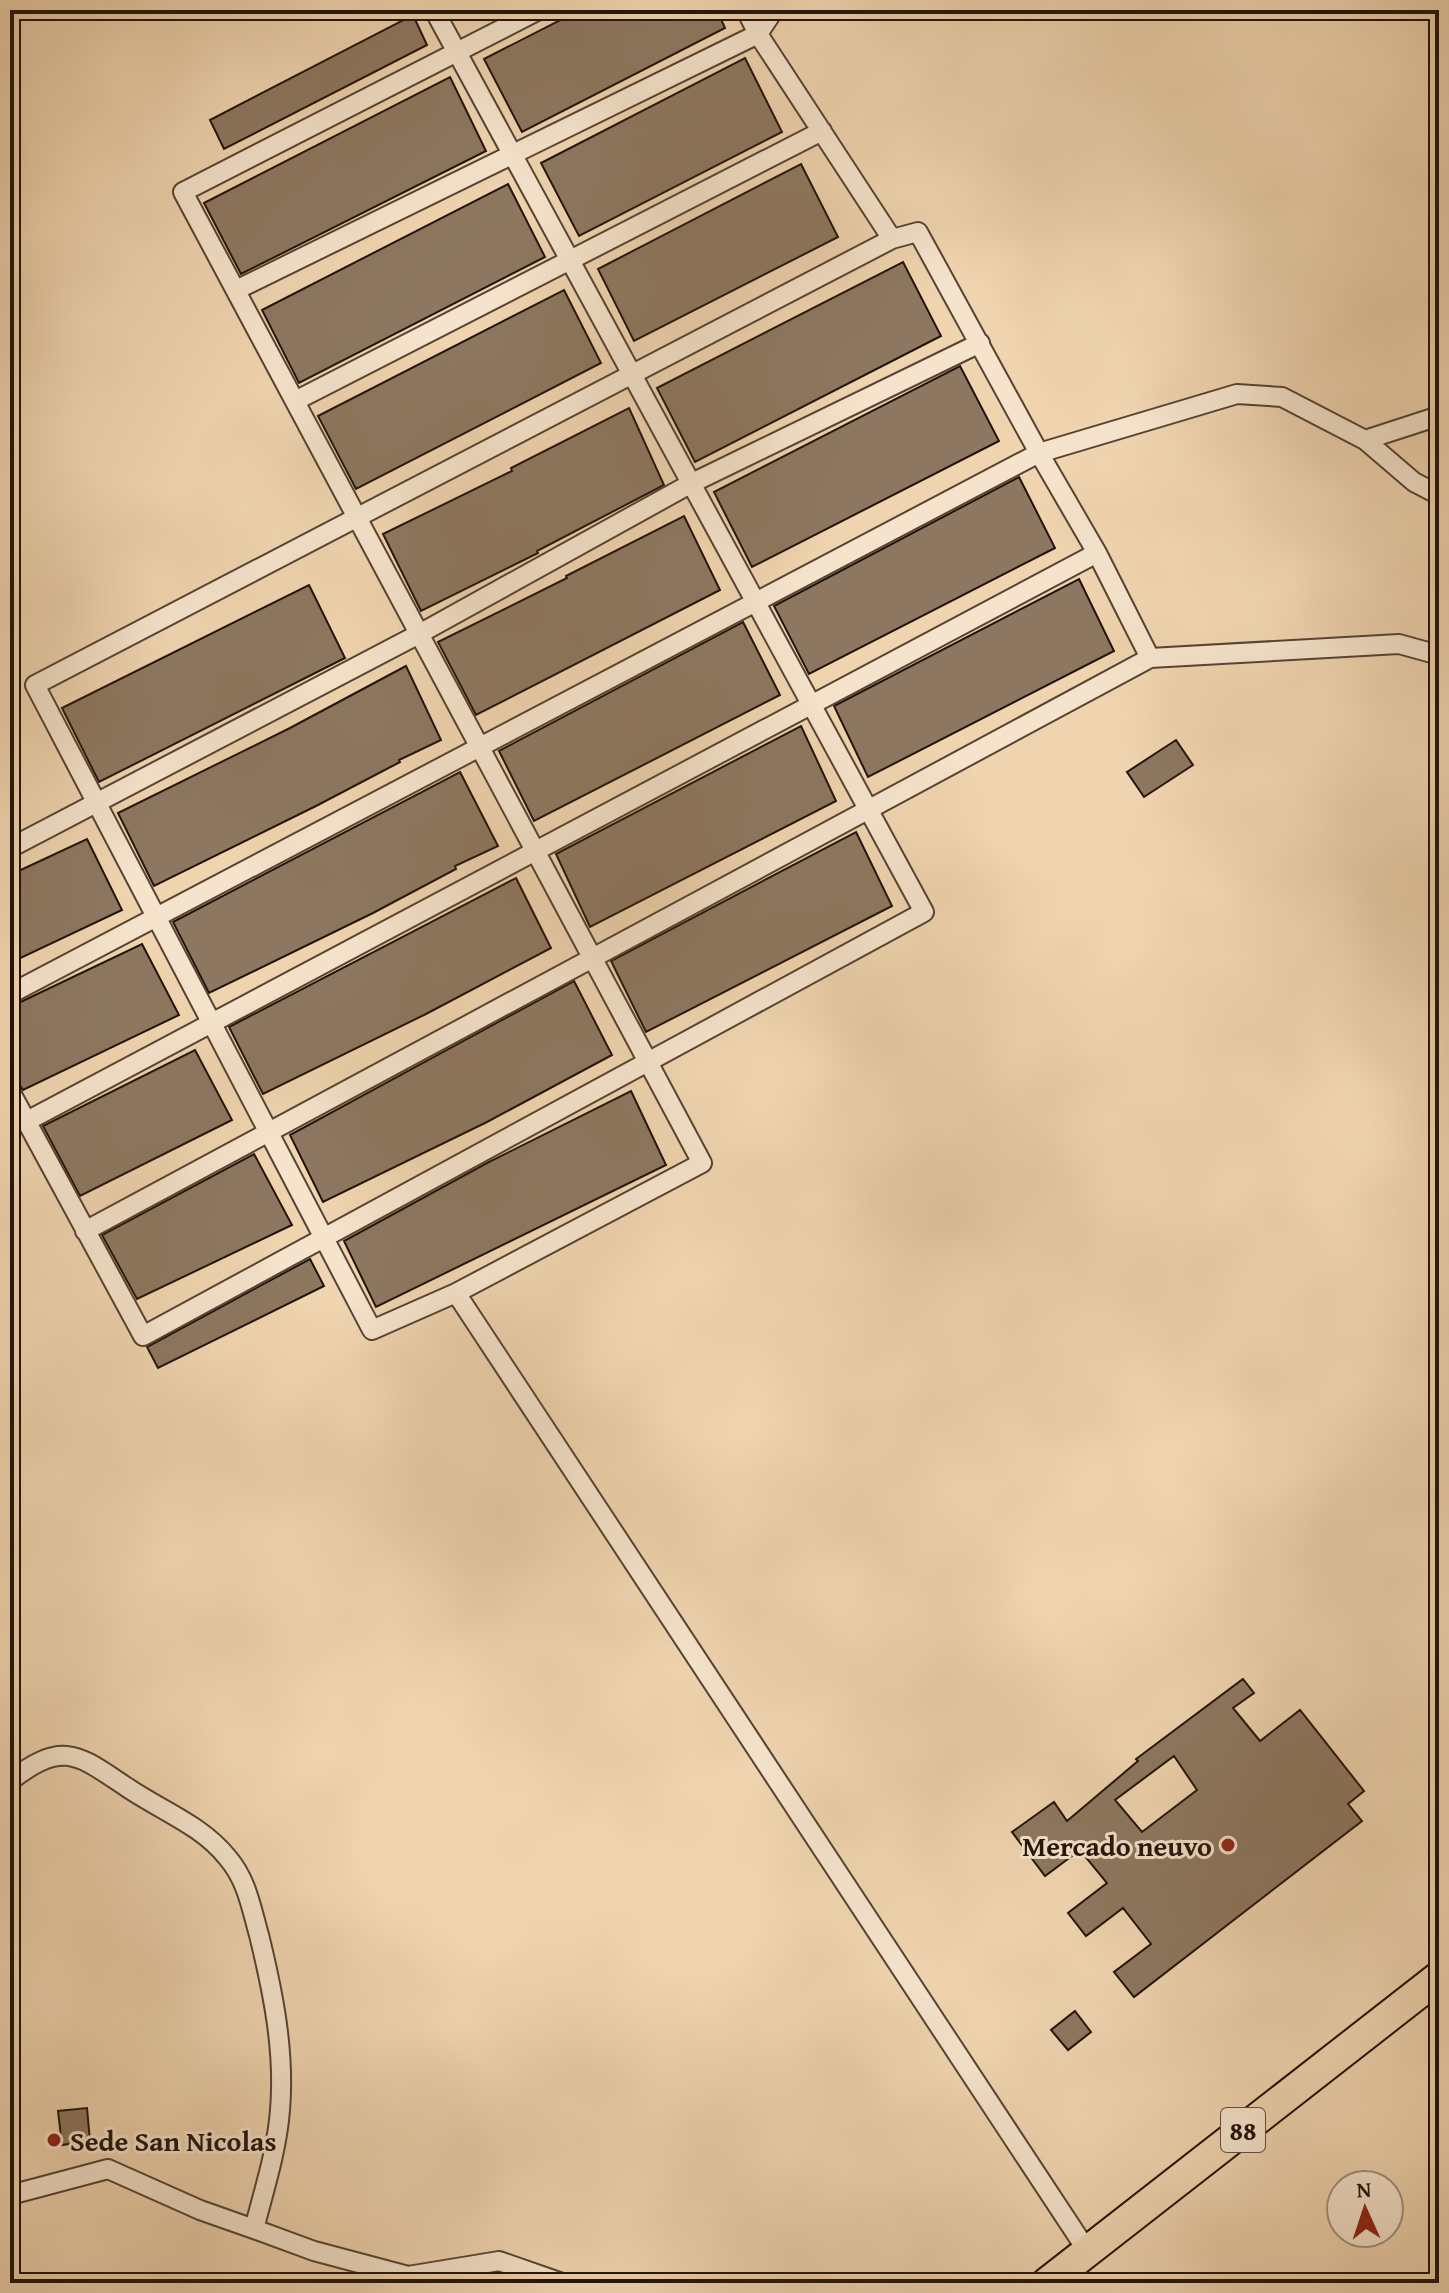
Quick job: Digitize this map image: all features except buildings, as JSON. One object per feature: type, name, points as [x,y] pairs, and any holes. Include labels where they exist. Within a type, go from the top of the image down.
[{"type":"highway","name":"88","points":[[1047,2283],[1439,1977]]},
{"type":"street","points":[[10,1091],[143,1336],[924,912],[434,10]]},
{"type":"street","points":[[539,10],[183,192],[236,290],[357,518],[702,1163],[456,1293],[372,1330],[35,685],[357,518],[632,375],[892,239],[918,232],[1097,553],[1150,658]]},
{"type":"street","points":[[746,10],[758,34],[892,239]]},
{"type":"street","points":[[236,290],[758,34],[774,10]]},
{"type":"street","points":[[295,401],[822,131]]},
{"type":"street","points":[[10,848],[419,634],[690,484],[980,343]]},
{"type":"street","points":[[10,994],[1039,453],[1237,394],[1282,397],[1365,440],[1414,482],[1439,495]]},
{"type":"street","points":[[1365,440],[1439,416]]},
{"type":"street","points":[[27,1121],[1097,553]]},
{"type":"street","points":[[85,1231],[1150,658],[1399,644],[1439,655]]},
{"type":"street","points":[[456,1293],[1088,2252]]},
{"type":"street","points":[[10,1781],[29,1766],[49,1757],[71,1756],[91,1762],[153,1804],[188,1822],[226,1855],[243,1880],[268,1974],[280,2044],[280,2110],[254,2229]]},
{"type":"street","points":[[10,2195],[108,2169],[200,2210],[314,2251],[408,2276],[499,2261],[562,2283]]},
{"type":"place","name":"Mercado neuvo","points":[[1228,1845]]},
{"type":"place","name":"Sede San Nicolas","points":[[54,2140]]}]
